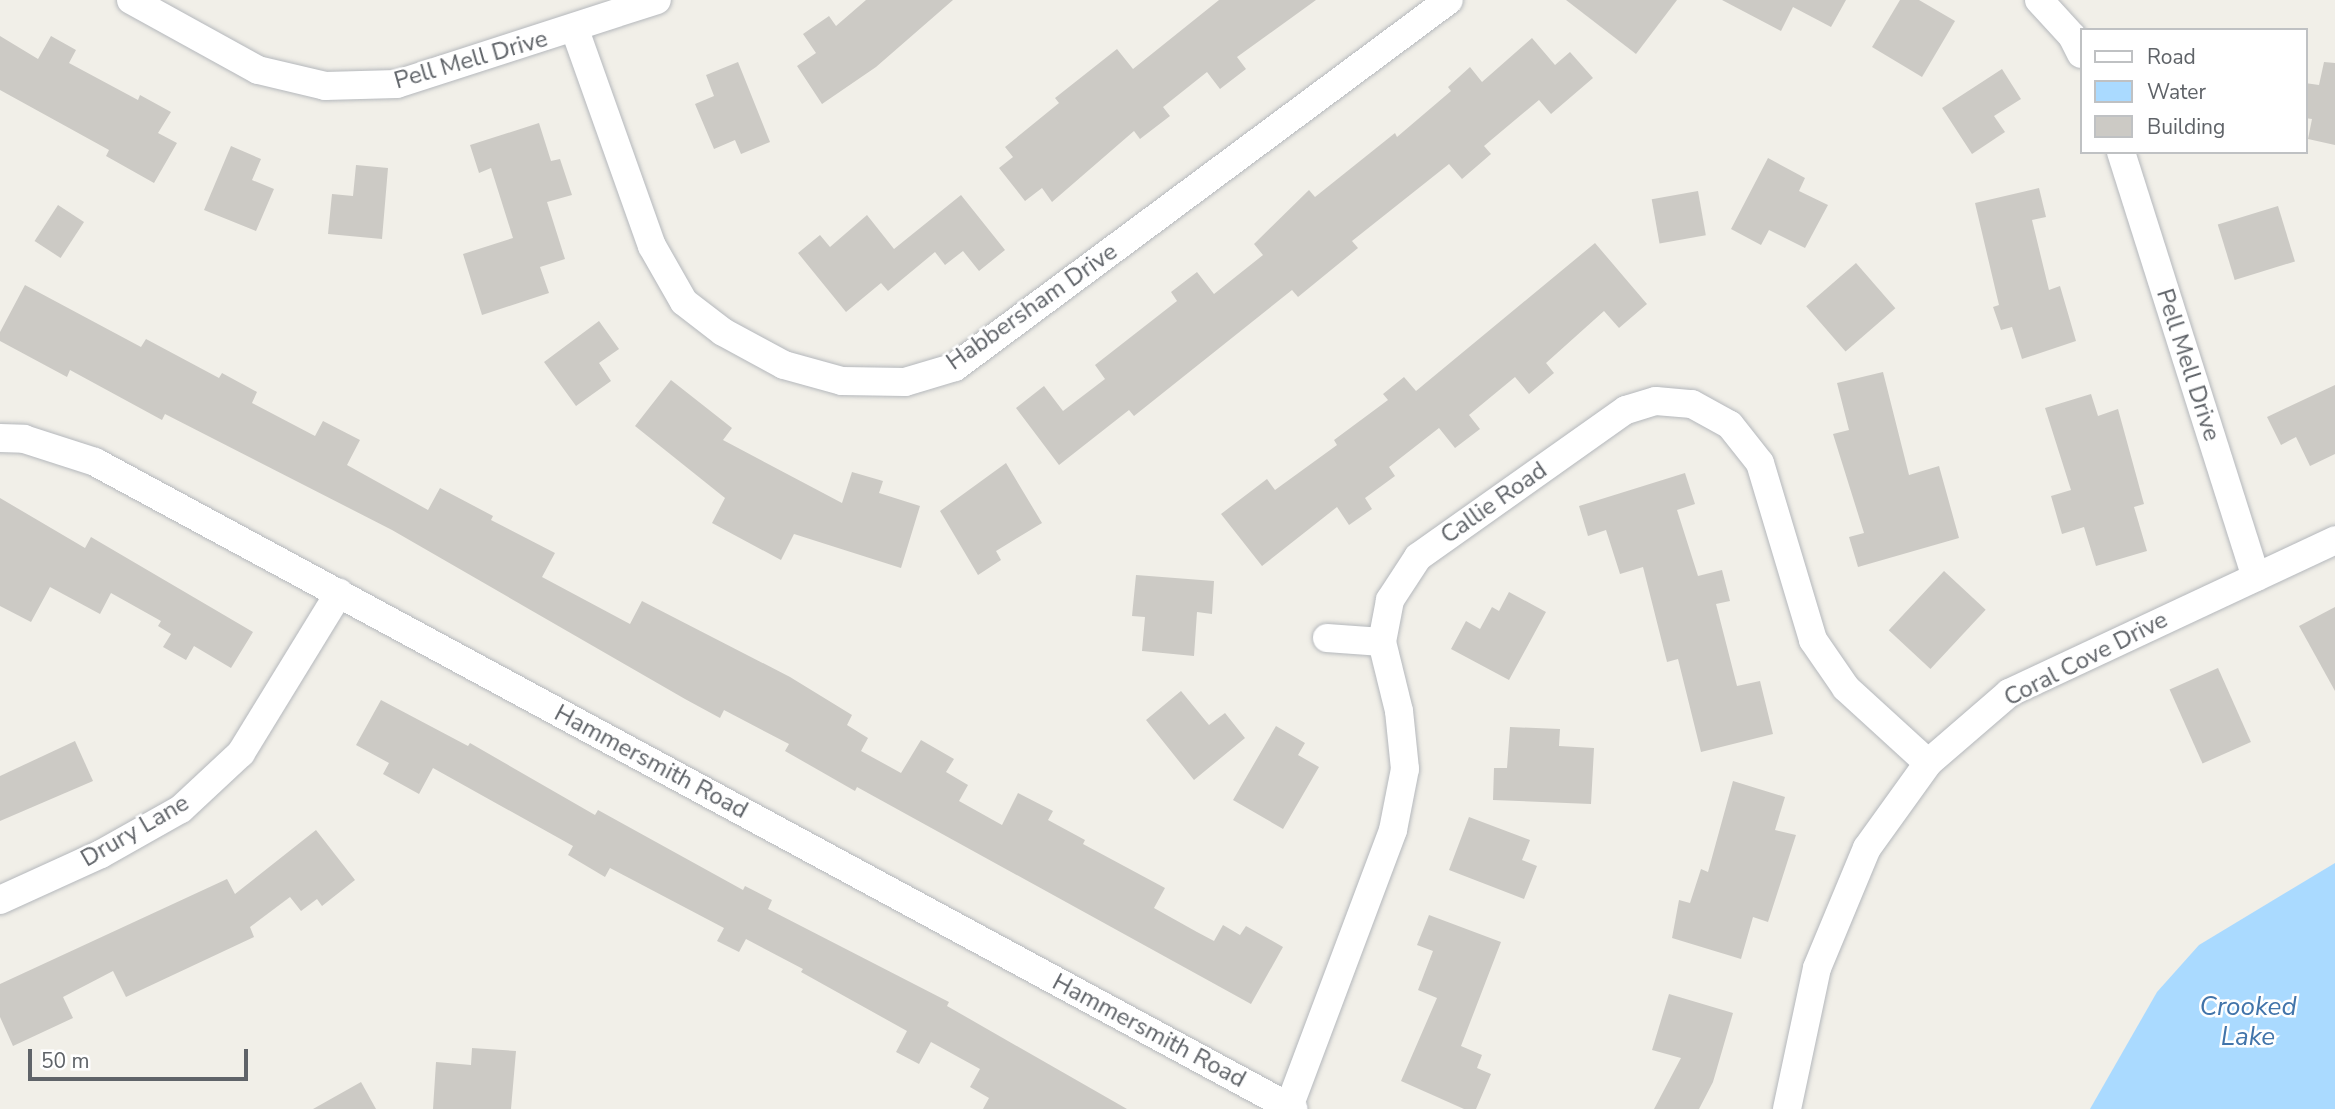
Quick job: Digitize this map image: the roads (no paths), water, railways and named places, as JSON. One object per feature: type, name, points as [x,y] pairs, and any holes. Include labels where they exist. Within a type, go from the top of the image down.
[{"type":"street","name":"Pell Mell Drive","points":[[131,0],[258,70],[325,86],[397,84],[575,30],[657,0]]},
{"type":"street","name":"Habbersham Drive","points":[[575,30],[652,246],[684,302],[723,332],[784,365],[842,381],[905,382],[955,367],[1449,0]]},
{"type":"street","points":[[2039,0],[2072,36],[2080,52]]},
{"type":"street","name":"Pell Mell Drive","points":[[2122,154],[2256,577]]},
{"type":"street","name":"Callie Road","points":[[1291,1108],[1393,830],[1405,769],[1399,711],[1382,642],[1390,600],[1418,556],[1626,410],[1656,401],[1692,404],[1730,425],[1760,463],[1813,640],[1846,688],[1928,762]]},
{"type":"street","name":"Hammersmith Road","points":[[0,438],[24,439],[96,462],[1291,1108]]},
{"type":"street","name":"Coral Cove Drive","points":[[1787,1109],[1817,968],[1867,848],[1928,762],[2009,694],[2335,540]]},
{"type":"street","name":"Drury Lane","points":[[0,900],[101,854],[181,809],[241,753],[338,593]]},
{"type":"street","points":[[1327,638],[1382,642]]},
{"type":"water","name":"Crooked Lake","points":[[2335,863],[2335,1109],[2090,1109],[2157,992],[2199,945]]}]
